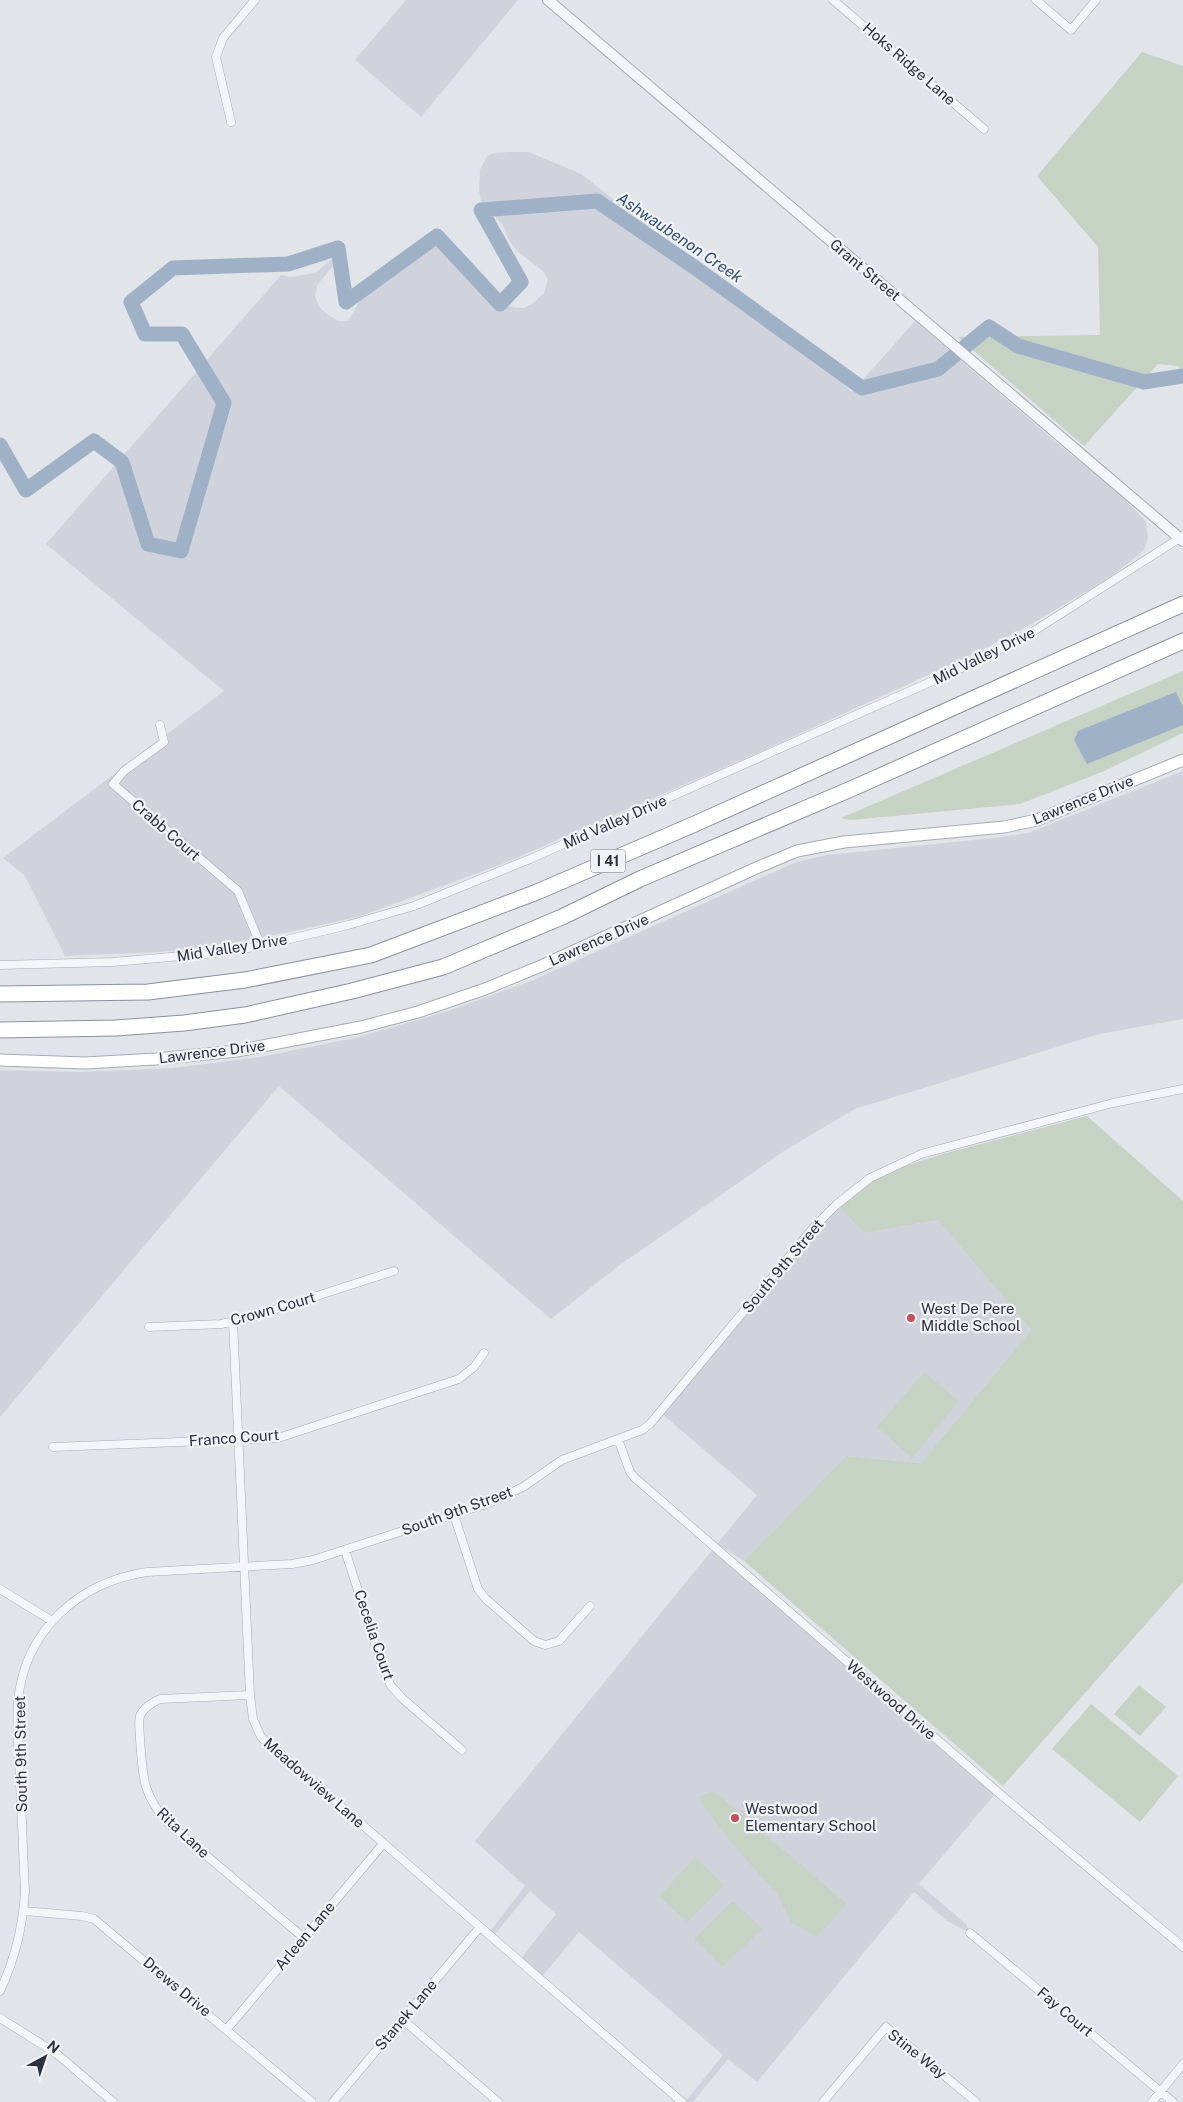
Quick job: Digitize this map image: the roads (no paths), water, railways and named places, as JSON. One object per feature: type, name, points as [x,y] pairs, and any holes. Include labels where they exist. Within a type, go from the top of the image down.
[{"type":"highway","name":"I 41","points":[[0,994],[148,992],[245,980],[371,955],[537,892],[706,819],[1183,604]]},
{"type":"highway","name":"I 41","points":[[0,1030],[116,1028],[244,1016],[352,991],[443,967],[562,916],[640,879],[860,785],[1183,641]]},
{"type":"main road","name":"Lawrence Drive","points":[[0,1060],[85,1063],[156,1060],[237,1051],[361,1027],[418,1012],[516,977],[797,851],[844,842],[1004,827],[1038,820],[1183,760]]},
{"type":"street","points":[[232,122],[216,57],[223,38],[255,0]]},
{"type":"street","name":"Grant Street","points":[[548,0],[1182,538]]},
{"type":"street","name":"Hoks Ridge Lane","points":[[833,0],[842,3],[984,129]]},
{"type":"street","points":[[1036,0],[1071,30],[1096,0]]},
{"type":"street","name":"Mid Valley Drive","points":[[0,965],[113,962],[216,953],[261,946],[348,925],[414,906],[530,859],[953,672],[1023,638],[1182,538]]},
{"type":"street","name":"Crabb Court","points":[[160,725],[164,742],[124,771],[113,784],[238,891],[261,946]]},
{"type":"street","name":"South 9th Street","points":[[0,1991],[15,1954],[24,1912],[25,1891],[18,1700],[26,1666],[34,1648],[52,1621],[82,1595],[105,1582],[130,1574],[292,1564],[345,1550],[454,1515],[507,1495],[562,1460],[618,1440],[642,1430],[650,1424],[814,1227],[836,1205],[875,1175],[921,1154],[1113,1103],[1183,1089]]},
{"type":"street","name":"Crown Court","points":[[149,1327],[221,1324],[249,1318],[394,1271]]},
{"type":"street","name":"Meadowview Lane","points":[[234,1321],[250,1695],[252,1719],[261,1737],[682,2102]]},
{"type":"street","name":"Franco Court","points":[[53,1447],[278,1438],[459,1378],[474,1367],[484,1353]]},
{"type":"street","name":"Westwood Drive","points":[[618,1440],[630,1472],[635,1478],[1000,1794],[1183,1947]]},
{"type":"street","points":[[454,1515],[478,1589],[486,1599],[534,1641],[545,1645],[559,1641],[590,1606]]},
{"type":"street","name":"Cecelia Court","points":[[345,1550],[383,1668],[391,1686],[403,1699],[462,1750]]},
{"type":"street","points":[[0,1588],[52,1621]]},
{"type":"street","name":"Rita Lane","points":[[250,1695],[160,1699],[148,1705],[139,1717],[144,1783],[148,1796],[156,1810],[169,1824],[304,1938]]},
{"type":"street","name":"Arleen Lane","points":[[227,2029],[383,1844]]},
{"type":"street","name":"Drews Drive","points":[[24,1912],[82,1916],[94,1919],[312,2102]]},
{"type":"street","name":"Stanek Lane","points":[[333,2102],[480,1927]]},
{"type":"street","name":"Fay Court","points":[[970,1933],[1172,2102]]},
{"type":"street","points":[[0,2018],[57,2054],[113,2102]]},
{"type":"street","points":[[402,2020],[498,2102]]},
{"type":"street","name":"Stine Way","points":[[823,2102],[886,2027],[976,2102]]},
{"type":"street","points":[[1152,2102],[1183,2064]]},
{"type":"water","points":[[1176,692],[1183,707],[1183,725],[1087,764],[1074,740],[1078,731]]},
{"type":"waterway","name":"Ashwaubenon Creek","points":[[0,445],[26,490],[94,441],[122,462],[148,544],[181,551],[224,403],[182,334],[145,334],[131,302],[173,268],[288,264],[338,248],[346,302],[437,236],[500,304],[521,282],[481,210],[597,201],[697,269],[862,388],[938,369],[989,327],[1018,346],[1144,382],[1183,376]]},
{"type":"place","name":"West De Pere Middle School","points":[[911,1318]]},
{"type":"place","name":"Westwood Elementary School","points":[[735,1818]]}]
